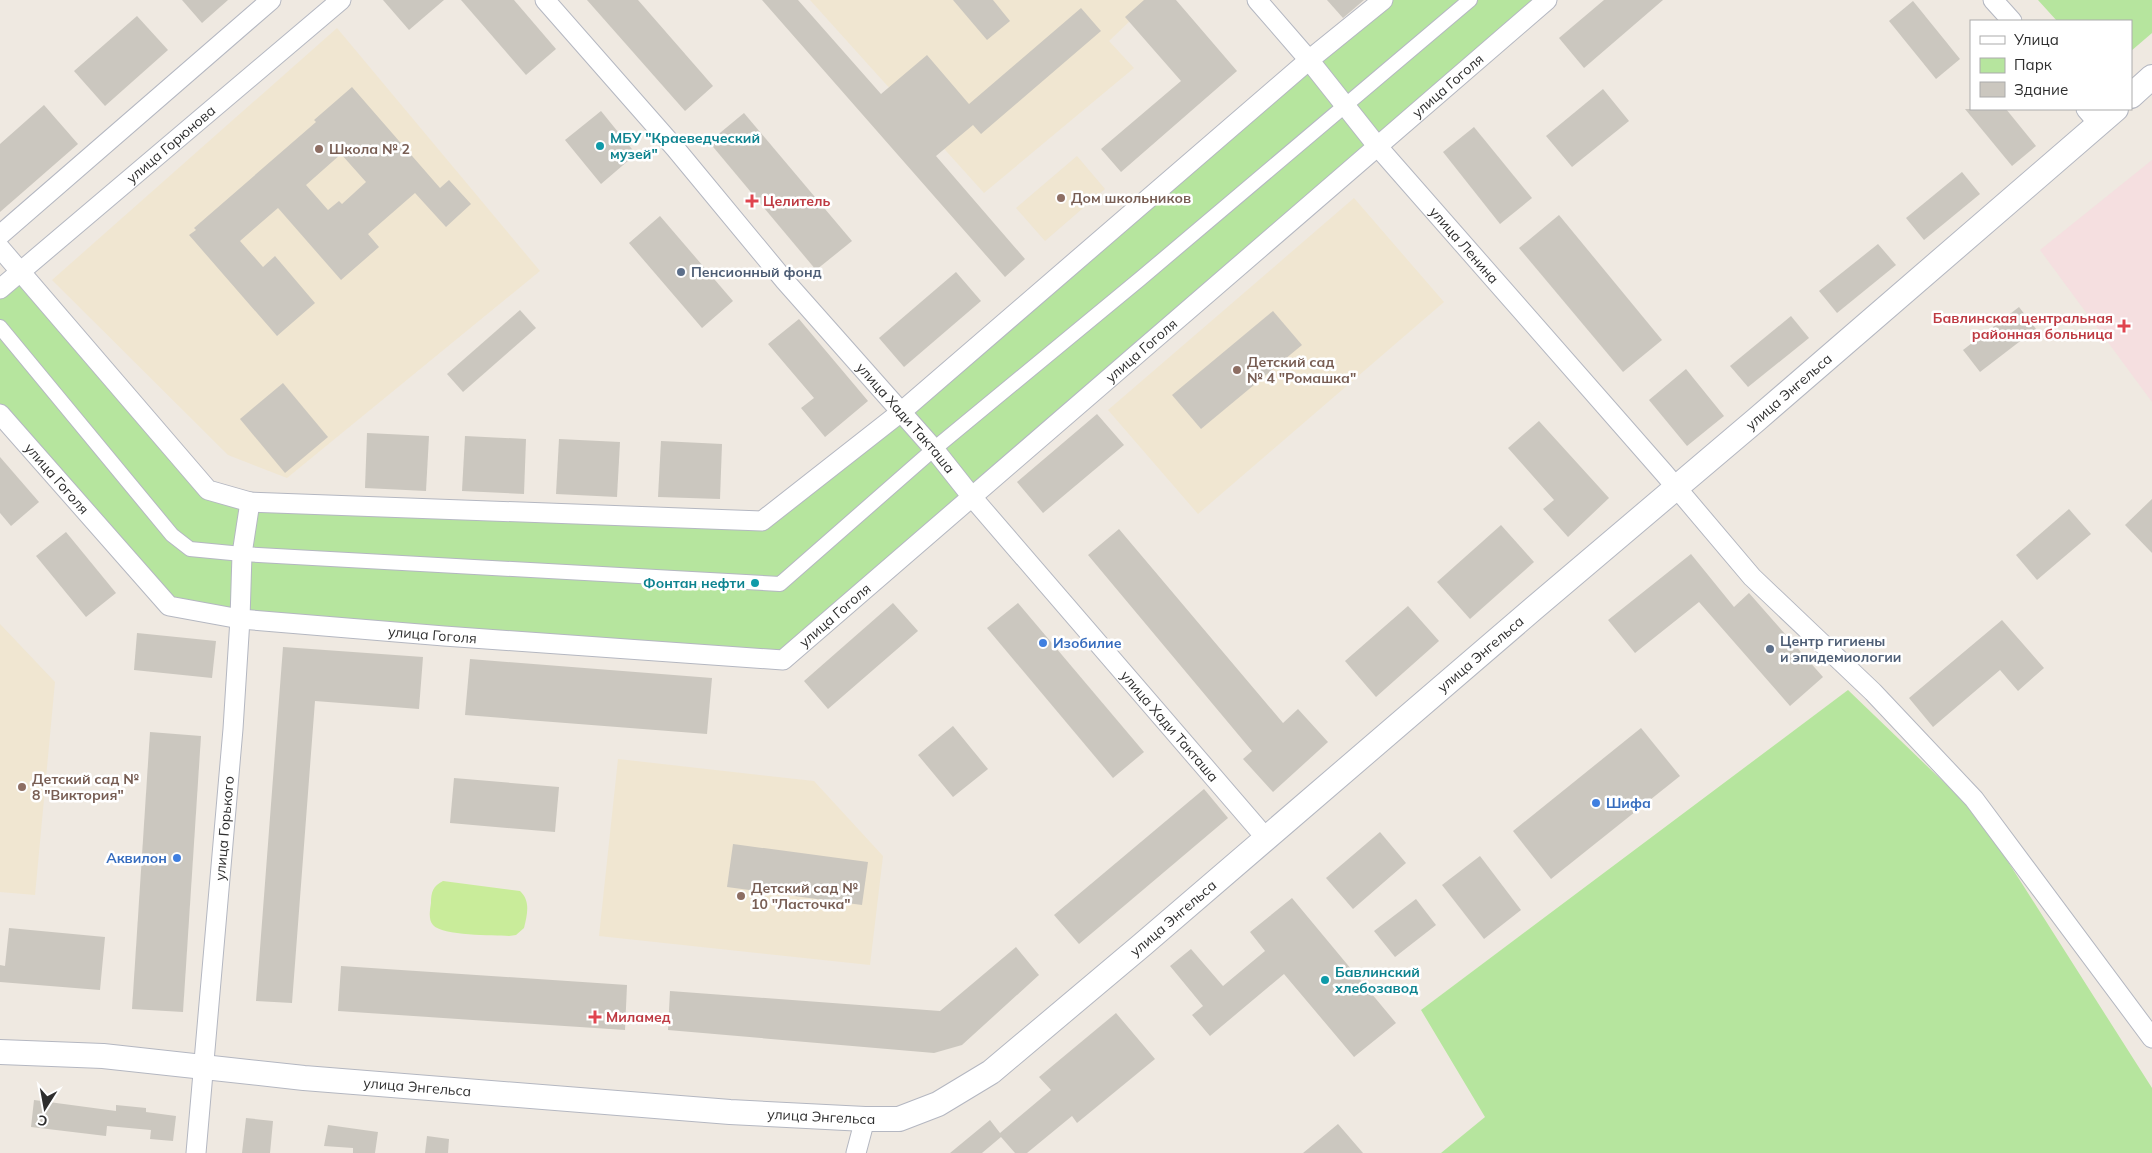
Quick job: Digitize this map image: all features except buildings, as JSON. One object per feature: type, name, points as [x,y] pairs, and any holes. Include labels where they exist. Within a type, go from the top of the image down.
[{"type":"street","points":[[0,235],[271,0]]},
{"type":"street","name":"улица Горюнова","points":[[0,288],[341,0]]},
{"type":"street","name":"улица Хади Такташа","points":[[545,0],[675,148],[785,281],[934,448],[972,497],[1266,838]]},
{"type":"street","name":"улица Ленина","points":[[1257,0],[1309,60],[1378,147],[1752,577],[1872,692],[1974,799],[2152,1038]]},
{"type":"street","points":[[0,248],[208,490],[250,502],[762,521],[901,412],[1309,60],[1382,0]]},
{"type":"street","points":[[0,327],[172,535],[190,550],[780,584],[934,448],[1346,106],[1470,0]]},
{"type":"street","name":"улица Гоголя","points":[[0,414],[169,606],[240,619],[444,636],[783,660],[1547,0]]},
{"type":"street","points":[[1993,0],[2011,20]]},
{"type":"street","points":[[2132,95],[2152,77]]},
{"type":"street","name":"улица Энгельса","points":[[0,1052],[103,1056],[205,1069],[730,1112],[865,1119],[899,1118],[938,1104],[991,1072],[1142,946],[1676,488],[2101,114]]},
{"type":"street","name":"улица Горького","points":[[196,1153],[205,1069],[240,619],[242,554],[250,502]]},
{"type":"street","points":[[856,1153],[865,1119]]},
{"type":"shaded area","points":[[810,0],[1152,0],[1109,41],[1134,68],[984,193]]},
{"type":"shaded area","name":"Школа № 2","points":[[337,28],[540,271],[287,478],[228,455],[52,280]]},
{"type":"shaded area","name":"Дом школьников","points":[[1077,156],[1105,189],[1045,241],[1016,208]]},
{"type":"shaded area","name":"Бавлинская центральная районная больница","points":[[2152,160],[2152,402],[2040,250]]},
{"type":"shaded area","points":[[1354,198],[1444,302],[1198,514],[1108,410]]},
{"type":"shaded area","name":"Детский сад № 8 \"Виктория\"","points":[[0,624],[55,682],[35,895],[0,892]]},
{"type":"shaded area","name":"Детский сад № 10 \"Ласточка\"","points":[[618,759],[814,781],[883,856],[870,965],[599,936]]},
{"type":"green space","points":[[1383,0],[1547,0],[783,660],[169,606],[0,414],[0,289],[20,272],[208,490],[762,521]]},
{"type":"green space","points":[[2038,0],[2152,0],[2152,33],[2132,50],[2132,20],[2056,20]]},
{"type":"green space","points":[[1848,690],[1979,816],[2152,1088],[2152,1153],[1441,1153],[1485,1117],[1421,1010]]},
{"type":"green space","points":[[443,881],[520,891],[527,904],[524,928],[516,935],[509,936],[457,933],[438,929],[430,920],[431,899],[435,887]]},
{"type":"place","name":"МБУ \"Краеведческий музей\"","points":[[600,146]]},
{"type":"place","name":"Школа № 2","points":[[319,149]]},
{"type":"place","name":"Дом школьников","points":[[1061,198]]},
{"type":"place","name":"Целитель","points":[[752,201]]},
{"type":"place","name":"Пенсионный фонд","points":[[681,272]]},
{"type":"place","name":"Бавлинская центральная районная больница","points":[[2124,326]]},
{"type":"place","name":"Детский сад № 4 \"Ромашка\"","points":[[1237,370]]},
{"type":"place","name":"Фонтан нефти","points":[[755,583]]},
{"type":"place","name":"Изобилие","points":[[1043,643]]},
{"type":"place","name":"Центр гигиены и эпидемиологии","points":[[1770,649]]},
{"type":"place","name":"Детский сад № 8 \"Виктория\"","points":[[22,787]]},
{"type":"place","name":"Шифа","points":[[1596,803]]},
{"type":"place","name":"Аквилон","points":[[177,858]]},
{"type":"place","name":"Детский сад № 10 \"Ласточка\"","points":[[741,896]]},
{"type":"place","name":"Бавлинский хлебозавод","points":[[1325,980]]},
{"type":"place","name":"Миламед","points":[[595,1017]]}]
